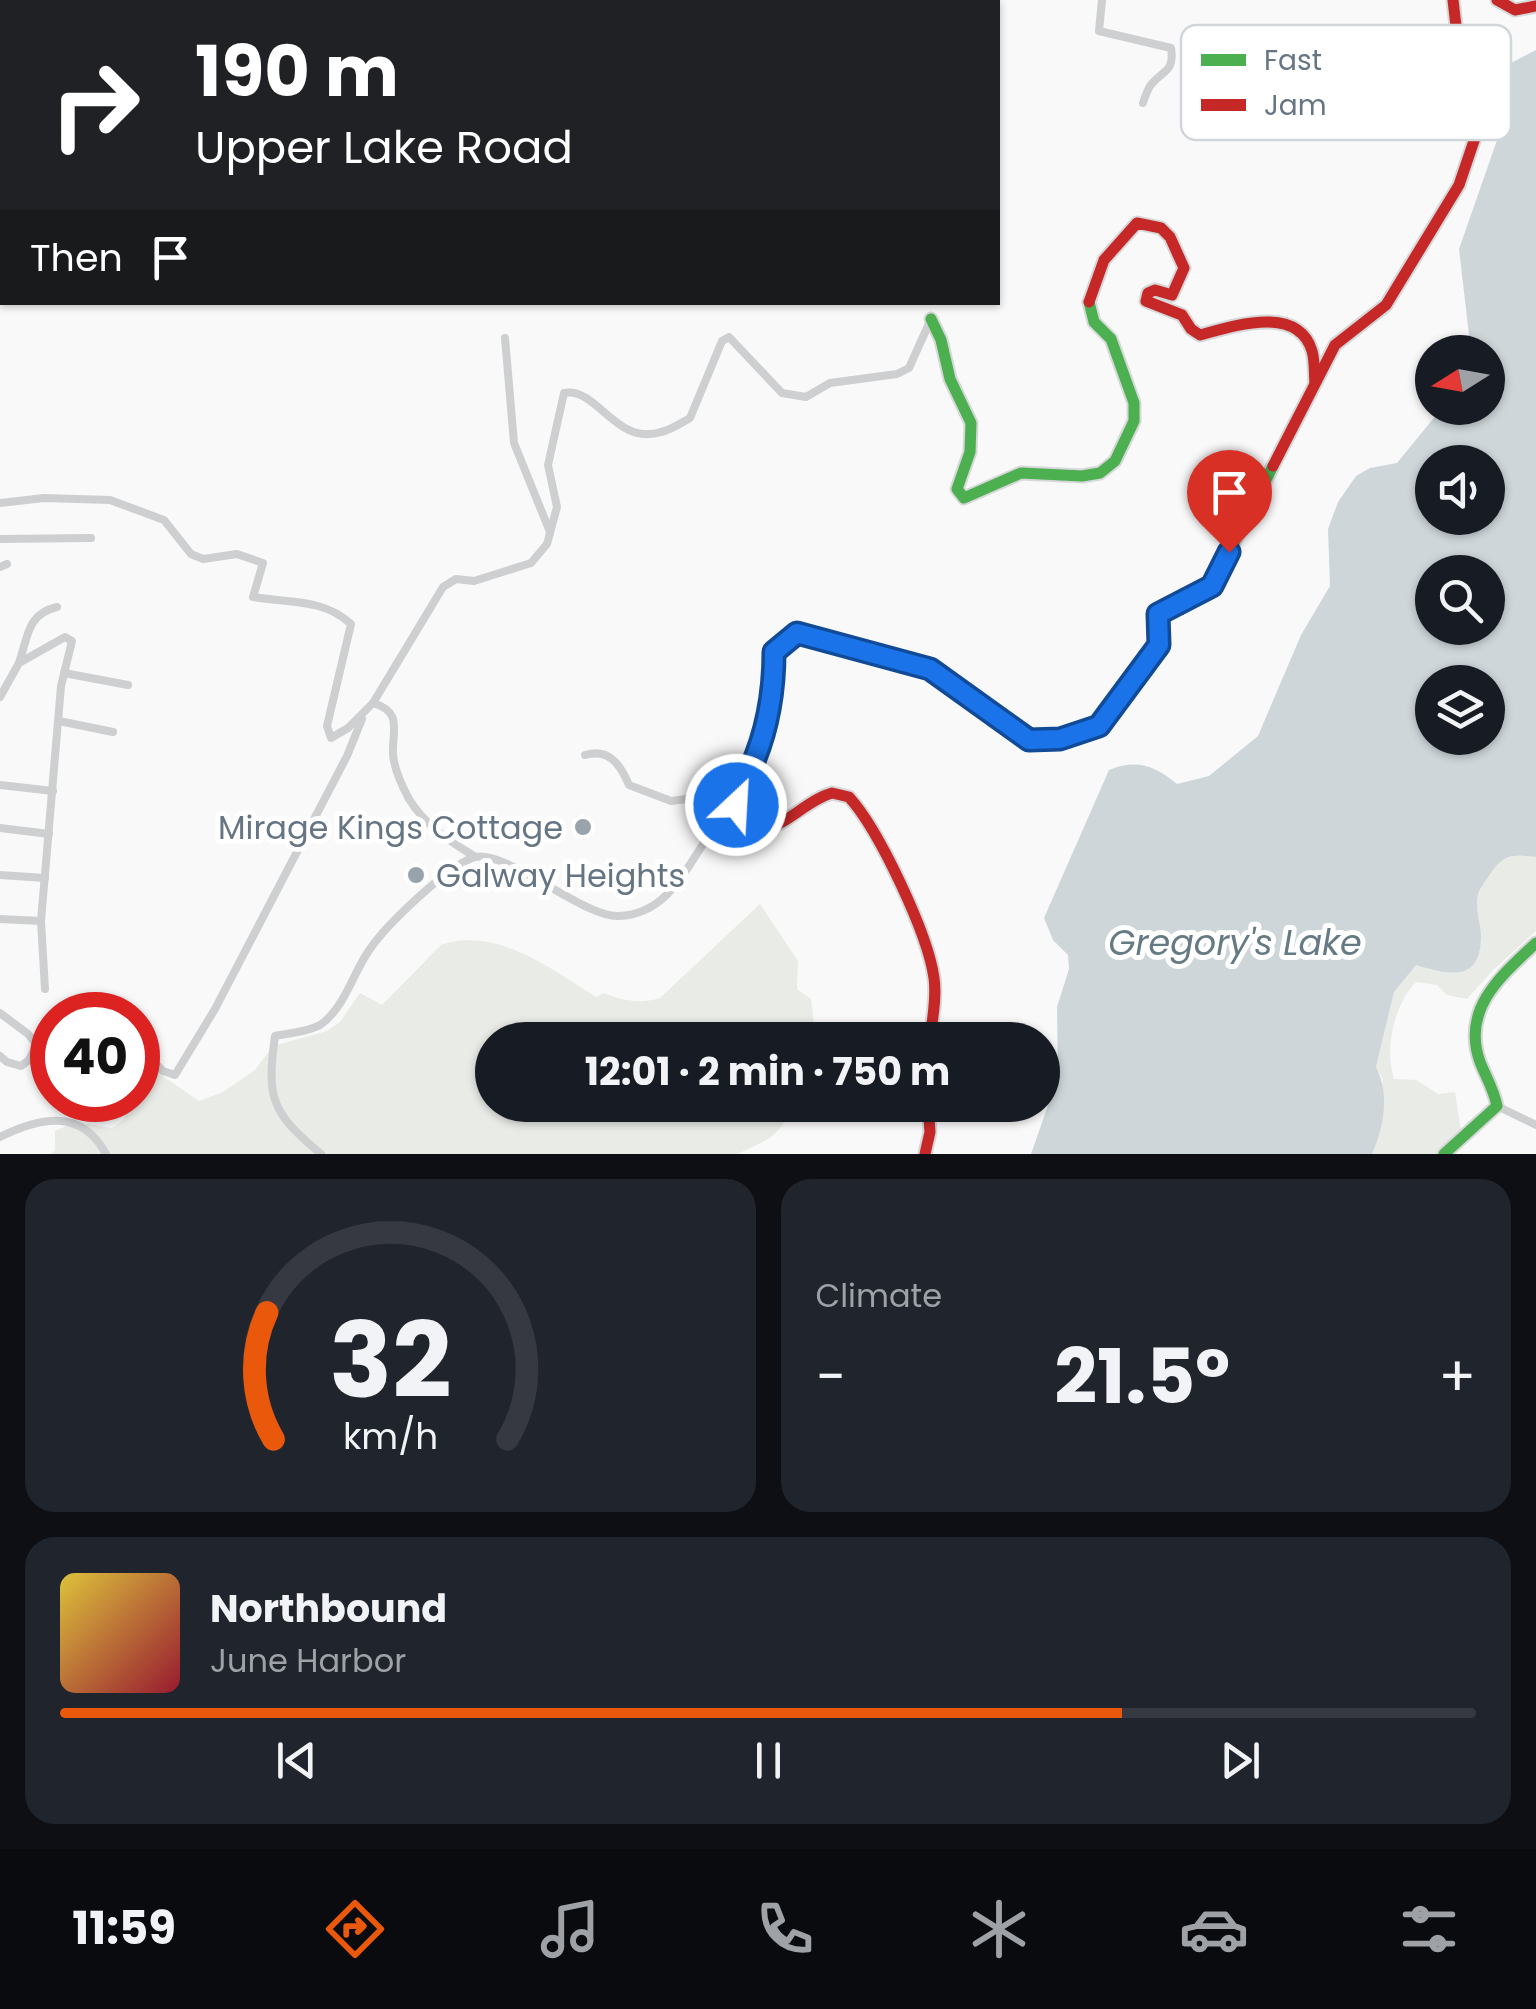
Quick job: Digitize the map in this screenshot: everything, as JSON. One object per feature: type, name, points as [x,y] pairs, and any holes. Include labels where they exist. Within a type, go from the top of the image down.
[{"type":"main road","points":[[1453,0],[1456,25]]},
{"type":"main road","points":[[1497,0],[1517,12],[1536,6]]},
{"type":"main road","points":[[931,1022],[934,974],[886,853],[854,800],[838,792],[826,794],[792,818],[768,828],[754,826],[735,802],[754,768],[774,692],[774,652],[797,633],[930,669],[1029,740],[1060,739],[1099,726],[1159,645],[1158,614],[1212,586],[1334,344],[1386,305],[1458,185],[1475,140]]},
{"type":"main road","points":[[931,319],[938,330],[952,385],[968,412],[972,436],[969,462],[957,489],[964,498],[1020,472],[1082,476],[1100,472],[1115,461],[1134,421],[1134,403],[1110,339],[1094,322],[1089,303],[1104,260],[1137,223],[1166,230],[1172,236],[1175,257],[1184,268],[1172,295],[1155,290],[1148,293],[1146,300],[1182,316],[1200,334],[1238,324],[1291,325],[1311,348],[1315,383]]},
{"type":"main road","points":[[1444,1154],[1463,1134],[1489,1118],[1497,1106],[1495,1089],[1475,1040],[1476,1019],[1485,992],[1536,943]]},
{"type":"main road","points":[[925,1154],[929,1122]]},
{"type":"street","points":[[1102,0],[1099,30],[1171,48],[1173,56],[1167,73],[1152,83],[1143,103]]},
{"type":"street","points":[[160,1068],[174,1075],[215,1008],[364,715],[442,587],[456,579],[474,581],[531,563],[546,544],[557,507],[548,465],[564,393],[572,392],[592,402],[615,424],[649,434],[663,432],[690,418],[722,342],[729,337],[782,393],[806,398],[830,383],[897,374],[909,368],[931,319]]},
{"type":"street","points":[[505,338],[514,443],[550,532]]},
{"type":"street","points":[[0,503],[44,498],[110,500],[164,520],[191,554],[202,558],[238,554],[263,563],[252,597],[314,604],[351,624],[327,726],[331,738],[364,715]]},
{"type":"street","points":[[0,540],[91,538]]},
{"type":"street","points":[[0,696],[19,664],[34,619],[40,611],[57,607]]},
{"type":"street","points":[[19,664],[65,637],[72,641],[64,673],[41,922],[45,989]]},
{"type":"street","points":[[64,673],[128,685]]},
{"type":"street","points":[[373,703],[392,712],[396,722],[393,756],[410,800],[443,836],[474,856],[506,864],[597,911],[617,916],[637,912],[671,894],[722,815],[735,802],[718,796],[671,801],[629,785],[623,770],[608,755],[598,751],[585,756]]},
{"type":"street","points":[[59,721],[113,732]]},
{"type":"street","points":[[0,784],[54,792]]},
{"type":"street","points":[[0,828],[49,834]]},
{"type":"street","points":[[321,1154],[288,1126],[268,1081],[276,1036],[321,1024],[334,1011],[370,948],[394,921],[444,876],[474,856]]},
{"type":"street","points":[[0,875],[45,878]]},
{"type":"street","points":[[0,919],[41,922]]},
{"type":"street","points":[[0,1012],[37,1045],[29,1060],[20,1066],[0,1056]]},
{"type":"street","points":[[1497,1106],[1536,1125]]},
{"type":"street","points":[[0,1137],[24,1125],[55,1118],[95,1135],[106,1154]]},
{"type":"shaded area","points":[[1511,853],[1536,857],[1536,931],[1467,999],[1447,995],[1437,985],[1416,982],[1402,1002],[1393,1027],[1390,1054],[1394,1079],[1416,1080],[1438,1094],[1455,1092],[1461,1130],[1437,1154],[1372,1154],[1383,1080],[1376,1067],[1394,992],[1416,964],[1461,972],[1476,961],[1481,935],[1478,896],[1491,872]]},
{"type":"shaded area","points":[[760,904],[798,961],[797,989],[811,999],[814,1022],[475,1022],[475,1122],[784,1122],[771,1137],[738,1154],[51,1154],[55,1150],[55,1131],[75,1122],[112,1128],[120,1122],[160,1122],[160,1072],[199,1101],[223,1092],[255,1070],[273,1046],[327,1031],[340,1022],[360,993],[382,1005],[441,945],[483,941],[503,946],[542,963],[596,997],[604,993],[625,1000],[660,998]]},
{"type":"water","name":"Gregory's Lake","points":[[1536,50],[1536,857],[1504,859],[1482,887],[1477,905],[1480,950],[1470,968],[1451,973],[1416,965],[1394,992],[1376,1067],[1383,1088],[1384,1110],[1372,1154],[1031,1154],[1042,1122],[1060,1122],[1057,1007],[1069,969],[1068,955],[1053,940],[1044,918],[1109,770],[1144,766],[1177,784],[1209,776],[1258,736],[1301,635],[1330,586],[1328,529],[1338,502],[1356,476],[1370,468],[1397,463],[1428,425],[1505,425],[1505,335],[1469,335],[1459,249],[1497,140],[1511,140],[1511,63]]},
{"type":"traffic: fast","points":[[931,319],[941,340],[950,379],[971,423],[970,452],[957,489],[964,498],[1021,473],[1082,476],[1100,473],[1115,461],[1134,421],[1134,403],[1111,339],[1094,322],[1089,302]]},
{"type":"traffic: fast","points":[[760,746],[769,710],[774,652],[797,633],[929,669],[1029,740],[1060,739],[1099,726],[1159,645],[1158,614],[1212,586],[1273,466]]},
{"type":"traffic: fast","points":[[1444,1154],[1497,1106],[1480,1062],[1476,1026],[1480,1010],[1498,981],[1536,943]]},
{"type":"traffic: jam","points":[[1453,0],[1456,25]]},
{"type":"traffic: jam","points":[[1497,0],[1515,10],[1536,6]]},
{"type":"traffic: jam","points":[[1273,466],[1335,345],[1386,305],[1459,185],[1474,140]]},
{"type":"traffic: jam","points":[[1089,302],[1104,260],[1137,223],[1161,228],[1170,237],[1184,268],[1172,295],[1155,290],[1148,293],[1146,301],[1182,315],[1200,335],[1263,322],[1293,327],[1305,336],[1312,351],[1315,383]]},
{"type":"traffic: jam","points":[[760,746],[735,799],[756,826],[779,823],[832,793],[849,797],[861,812],[912,910],[930,959],[935,993],[932,1022]]},
{"type":"traffic: jam","points":[[925,1154],[929,1122]]},
{"type":"place","name":"Mirage Kings Cottage","points":[[583,827]]},
{"type":"place","name":"Galway Heights","points":[[416,875]]},
{"type":"route","points":[[736,805],[734,799],[754,768],[774,692],[774,652],[797,633],[930,669],[1029,740],[1060,739],[1099,726],[1159,645],[1158,614],[1212,586],[1229,552]]}]
